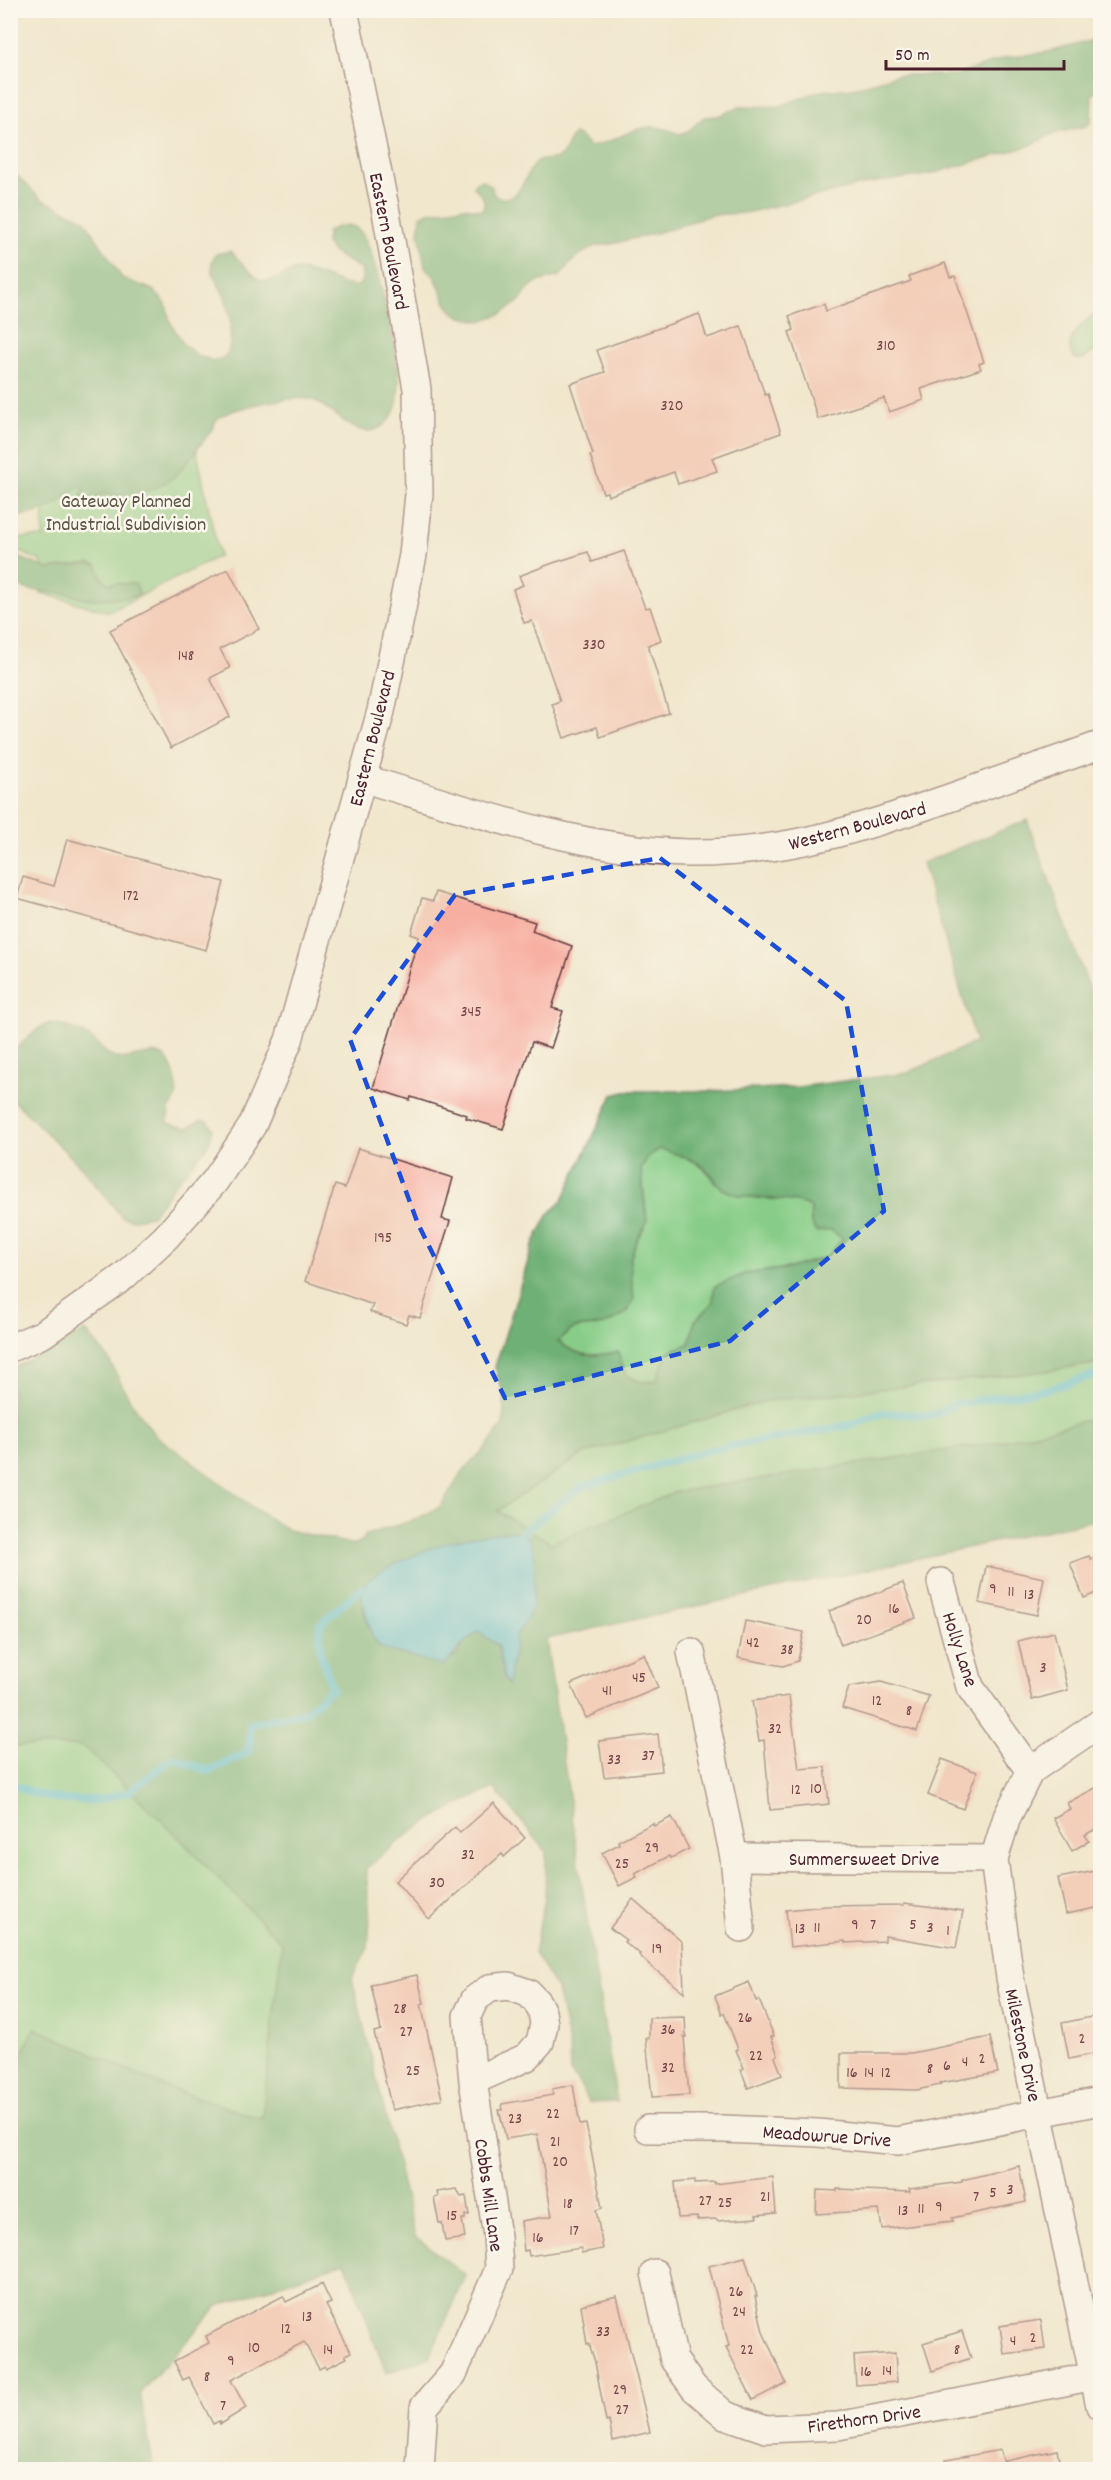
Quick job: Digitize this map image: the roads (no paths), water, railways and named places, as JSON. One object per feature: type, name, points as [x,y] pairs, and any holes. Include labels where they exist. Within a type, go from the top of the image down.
[{"type":"street","name":"Eastern Boulevard","points":[[10,1348],[44,1334],[123,1277],[166,1237],[215,1181],[252,1126],[289,1040],[381,711],[412,555],[419,494],[417,401],[403,304],[386,212],[344,10]]},
{"type":"street","name":"Western Boulevard","points":[[362,778],[564,836],[621,847],[677,852],[750,850],[813,841],[859,828],[1101,745]]},
{"type":"street","name":"Holly Lane","points":[[941,1582],[970,1687],[1030,1771]]},
{"type":"street","points":[[691,1652],[734,1857],[741,1928]]},
{"type":"street","name":"Milestone Drive","points":[[1101,1723],[1030,1771],[1007,1817],[994,1860],[1010,1978],[1097,2376],[1101,2406]]},
{"type":"street","name":"Summersweet Drive","points":[[734,1857],[994,1860]]},
{"type":"street","name":"Cobbs Mill Lane","points":[[420,2469],[424,2407],[453,2374],[499,2269],[497,2236],[473,2081]]},
{"type":"street","name":"Meadowrue Drive","points":[[648,2129],[818,2133],[898,2141],[1101,2101]]},
{"type":"street","name":"Firethorn Drive","points":[[655,2273],[674,2360],[694,2388],[725,2415],[766,2429],[838,2427],[1097,2376]]},
{"type":"water","points":[[512,1531],[528,1537],[535,1554],[533,1608],[516,1636],[508,1685],[504,1678],[498,1646],[479,1632],[468,1639],[443,1666],[384,1649],[376,1642],[370,1629],[362,1597],[363,1587],[369,1580],[393,1565],[439,1546],[467,1538]]},
{"type":"waterway","points":[[521,1533],[581,1487],[710,1450],[846,1426],[883,1413],[932,1416],[955,1404],[1045,1390],[1100,1375]]},
{"type":"waterway","points":[[10,1783],[32,1793],[62,1800],[100,1800],[130,1791],[173,1758],[209,1771],[249,1752],[250,1724],[306,1712],[332,1688],[320,1651],[320,1624],[362,1588]]},
{"type":"park label","name":"Gateway Planned Industrial Subdivision","points":[[126,512]]}]
